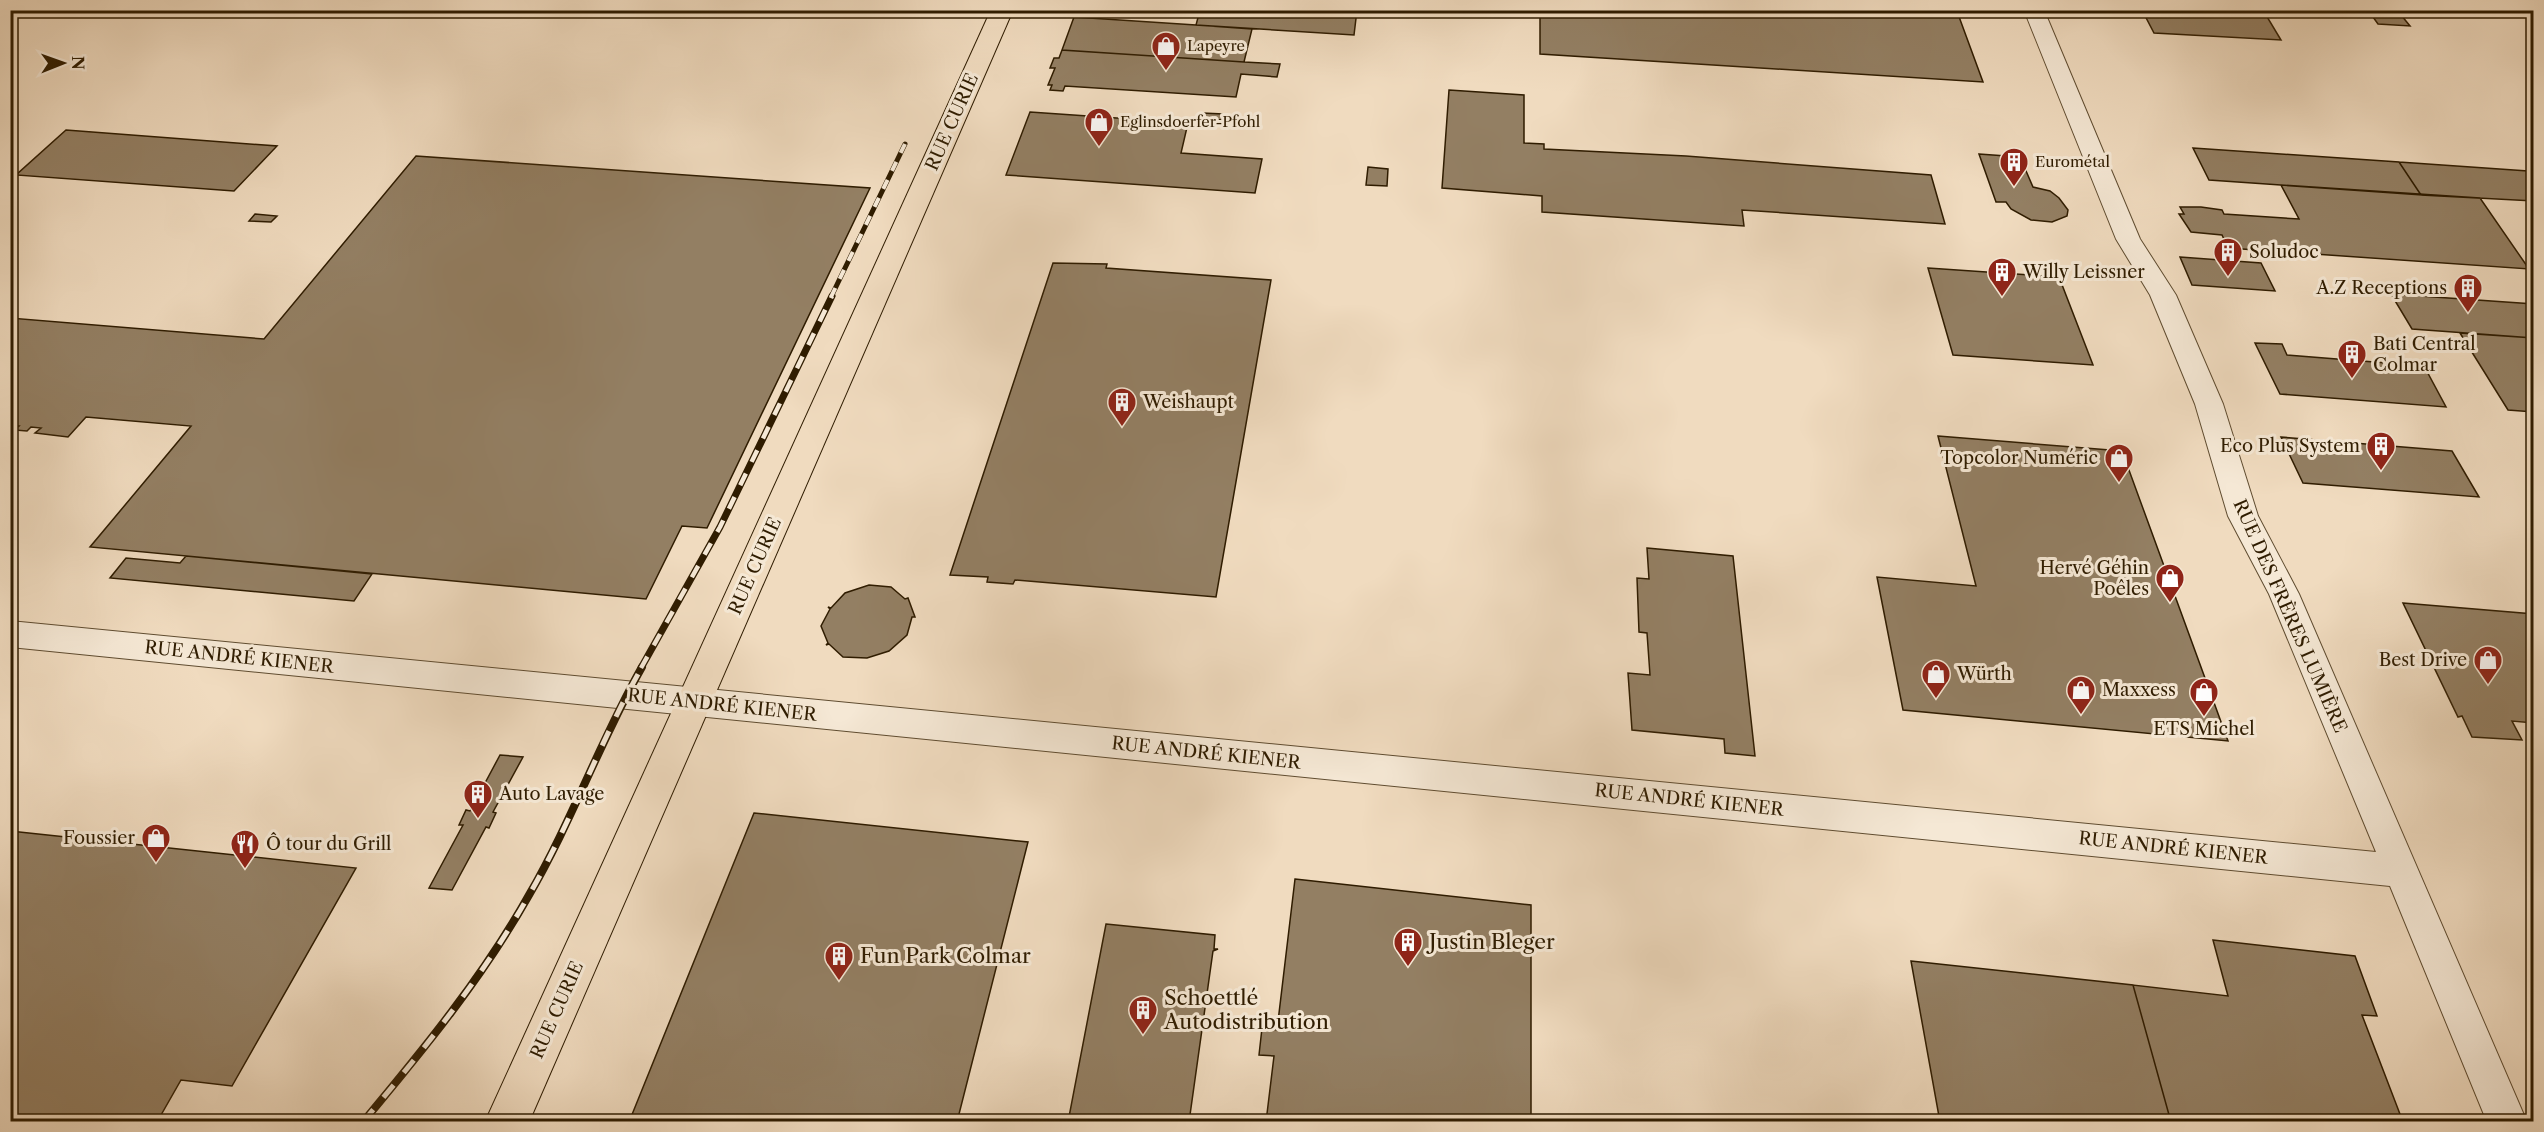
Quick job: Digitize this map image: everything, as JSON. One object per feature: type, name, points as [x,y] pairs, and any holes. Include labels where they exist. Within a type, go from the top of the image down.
[{"type":"main road","name":"RUE CURIE","points":[[507,1122],[1002,10]]},
{"type":"street","name":"RUE DES FRÈRES LUMIÈRE","points":[[2034,10],[2128,239],[2163,295],[2209,404],[2243,516],[2284,594],[2507,1122]]},
{"type":"street","name":"RUE ANDRÉ KIENER","points":[[10,634],[2401,871]]},
{"type":"building","points":[[435,10],[527,10],[522,16]]},
{"type":"building","points":[[1200,10],[1357,10],[1354,35],[1196,25]]},
{"type":"building","points":[[1540,10],[1897,10],[1958,14],[1983,82],[1540,54]]},
{"type":"building","points":[[2142,10],[2263,10],[2281,40],[2154,33]]},
{"type":"building","points":[[2368,10],[2397,10],[2410,26],[2378,24]]},
{"type":"building","points":[[1074,17],[1252,29],[1244,62],[1062,50]]},
{"type":"building","name":"Lapeyre","points":[[1062,50],[1280,64],[1277,77],[1241,74],[1236,97],[1065,86],[1063,91],[1050,90],[1052,85],[1048,85],[1055,68],[1050,68],[1054,58],[1059,58]]},
{"type":"building","points":[[1449,90],[1524,95],[1524,143],[1544,144],[1544,149],[1686,156],[1931,175],[1945,224],[1742,210],[1744,226],[1542,212],[1542,196],[1442,188]]},
{"type":"building","name":"Eglinsdoerfer-Pfohl","points":[[1030,112],[1188,123],[1181,153],[1262,159],[1255,193],[1006,175]]},
{"type":"building","points":[[1202,113],[1223,114],[1222,120],[1201,118]]},
{"type":"building","points":[[66,130],[277,146],[234,191],[16,175]]},
{"type":"building","points":[[2193,148],[2399,162],[2421,195],[2209,180]]},
{"type":"building","name":"Eurométal","points":[[1979,154],[2020,157],[2033,187],[2050,191],[2059,198],[2068,210],[2067,216],[2052,222],[2031,220],[2011,209],[2006,202],[1996,202]]},
{"type":"building","points":[[416,156],[870,188],[707,528],[682,526],[646,599],[90,547],[191,426],[86,417],[68,437],[35,433],[41,428],[31,427],[27,431],[14,430],[19,426],[10,425],[10,318],[264,339]]},
{"type":"building","points":[[2399,162],[2528,171],[2534,179],[2534,201],[2421,195]]},
{"type":"building","points":[[1368,167],[1388,169],[1387,186],[1366,185]]},
{"type":"building","points":[[2281,185],[2480,198],[2529,269],[2228,248],[2222,235],[2191,232],[2179,214],[2184,214],[2180,207],[2201,207],[2222,210],[2224,214],[2299,219]]},
{"type":"building","points":[[255,214],[277,216],[271,222],[249,221]]},
{"type":"building","name":"Soludoc","points":[[2180,257],[2261,263],[2275,291],[2192,285]]},
{"type":"building","name":"Weishaupt","points":[[1053,263],[1107,264],[1106,268],[1271,280],[1216,597],[1015,580],[1013,584],[987,582],[988,577],[950,575]]},
{"type":"building","name":"Willy Leissner","points":[[1928,268],[2059,277],[2093,365],[1953,355]]},
{"type":"building","name":"A.Z Receptions","points":[[2391,294],[2534,304],[2534,338],[2412,329]]},
{"type":"building","points":[[2460,333],[2534,338],[2534,412],[2508,410]]},
{"type":"building","name":"Bati Central Colmar","points":[[2255,343],[2282,344],[2287,355],[2424,366],[2446,407],[2280,394]]},
{"type":"building","points":[[1938,436],[2122,451],[2228,741],[1903,710],[1877,577],[1976,586]]},
{"type":"building","name":"Eco Plus System","points":[[2281,437],[2452,451],[2479,497],[2303,483]]},
{"type":"building","points":[[1647,548],[1733,556],[1755,756],[1725,753],[1724,739],[1632,730],[1628,673],[1650,675],[1647,633],[1639,632],[1637,578],[1649,579]]},
{"type":"building","points":[[186,556],[372,574],[354,601],[110,578],[126,558],[180,563]]},
{"type":"building","points":[[869,585],[891,587],[905,599],[908,598],[915,617],[912,617],[907,635],[889,651],[867,658],[843,657],[829,644],[826,645],[828,643],[821,626],[830,609],[828,607],[831,608],[845,593]]},
{"type":"building","name":"Best Drive","points":[[2403,603],[2534,614],[2534,723],[2512,721],[2522,740],[2472,737],[2462,716],[2458,717]]},
{"type":"building","name":"Auto Lavage","points":[[500,755],[523,757],[493,812],[496,813],[489,828],[486,827],[452,890],[429,888],[463,825],[459,825],[466,810],[470,811]]},
{"type":"building","name":"Fun Park Colmar","points":[[754,813],[1028,842],[957,1122],[629,1122]]},
{"type":"building","points":[[10,831],[356,868],[232,1086],[181,1080],[157,1122],[10,1122]]},
{"type":"building","name":"Justin Bleger","points":[[1295,879],[1531,905],[1531,1122],[1266,1122],[1274,1056],[1259,1055],[1262,1028],[1277,1030]]},
{"type":"building","name":"Schoettlé Autodistribution","points":[[1106,924],[1215,935],[1214,949],[1218,949],[1213,951],[1189,1122],[1068,1122]]},
{"type":"building","points":[[2213,940],[2355,956],[2377,1016],[2362,1015],[2403,1122],[2171,1122],[2133,985],[2228,996]]},
{"type":"building","points":[[1911,961],[2133,985],[2171,1122],[1940,1122]]},
{"type":"railway","points":[[831,297],[905,144]]},
{"type":"railway","points":[[641,668],[720,527],[832,296]]},
{"type":"railway","points":[[363,1122],[451,1012],[511,925],[559,839],[642,667]]},
{"type":"place","name":"Lapeyre","points":[[1166,72]]},
{"type":"place","name":"Eglinsdoerfer-Pfohl","points":[[1099,148]]},
{"type":"place","name":"Eurométal","points":[[2014,188]]},
{"type":"place","name":"Soludoc","points":[[2228,278]]},
{"type":"place","name":"Willy Leissner","points":[[2002,298]]},
{"type":"place","name":"A.Z Receptions","points":[[2468,314]]},
{"type":"place","name":"Bati Central Colmar","points":[[2352,380]]},
{"type":"place","name":"Weishaupt","points":[[1122,428]]},
{"type":"place","name":"Eco Plus System","points":[[2381,472]]},
{"type":"place","name":"Topcolor Numéric","points":[[2119,484]]},
{"type":"place","name":"Hervé Géhin Poêles","points":[[2170,604]]},
{"type":"place","name":"Best Drive","points":[[2488,686]]},
{"type":"place","name":"Würth","points":[[1936,700]]},
{"type":"place","name":"Maxxess","points":[[2081,716]]},
{"type":"place","name":"ETS Michel","points":[[2204,718]]},
{"type":"place","name":"Auto Lavage","points":[[478,820]]},
{"type":"place","name":"Foussier","points":[[156,864]]},
{"type":"place","name":"Ô tour du Grill","points":[[245,870]]},
{"type":"place","name":"Justin Bleger","points":[[1408,968]]},
{"type":"place","name":"Fun Park Colmar","points":[[839,982]]},
{"type":"place","name":"Schoettlé Autodistribution","points":[[1143,1036]]}]
